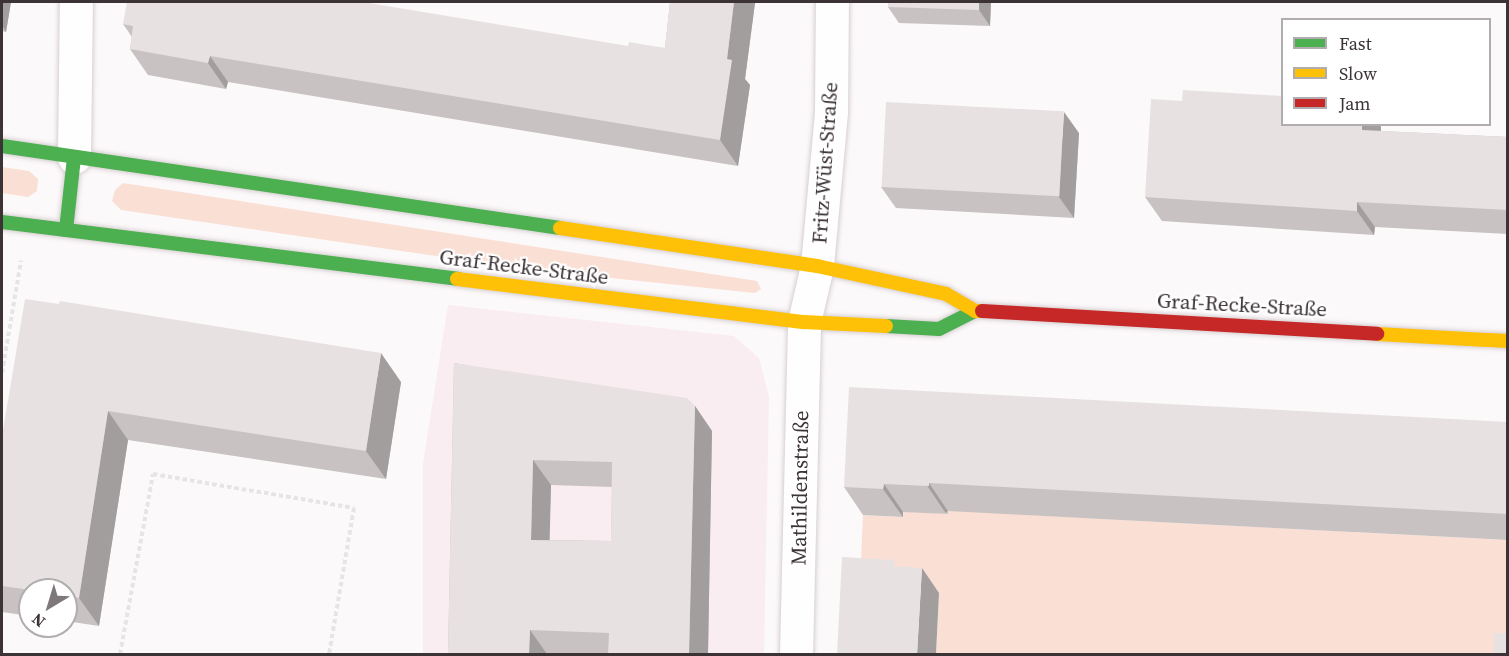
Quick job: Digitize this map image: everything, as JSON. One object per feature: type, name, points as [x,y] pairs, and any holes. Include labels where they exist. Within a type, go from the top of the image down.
[{"type":"street","points":[[66,230],[74,157],[76,2]]},
{"type":"street","name":"Fritz-Wüst-Straße","points":[[804,322],[817,266],[831,111],[832,2]]},
{"type":"street","name":"Graf-Recke-Straße","points":[[2,146],[817,266],[946,294],[975,310],[1508,341]]},
{"type":"street","name":"Graf-Recke-Straße","points":[[2,222],[804,322],[939,329],[975,310]]},
{"type":"street","name":"Mathildenstraße","points":[[796,654],[804,322]]},
{"type":"path","points":[[2,373],[28,226]]},
{"type":"path","points":[[120,654],[153,474],[354,508],[329,654]]},
{"type":"shaded area","points":[[2,167],[29,171],[38,179],[37,191],[28,197],[2,193]]},
{"type":"shaded area","points":[[123,183],[757,281],[761,289],[755,293],[525,269],[121,210],[112,201],[115,190]]},
{"type":"shaded area","points":[[448,305],[734,336],[759,358],[769,397],[764,654],[423,654],[423,463]]},
{"type":"shaded area","points":[[904,501],[917,512],[948,514],[949,507],[1028,515],[1507,540],[1507,654],[936,654],[939,593],[860,582],[863,515],[903,517]]},
{"type":"building","points":[[127,2],[363,2],[628,46],[629,42],[665,48],[670,2],[734,2],[727,59],[732,60],[720,140],[210,56],[208,63],[130,49],[133,26],[123,24]]},
{"type":"building","points":[[888,2],[979,2],[979,10],[888,7]]},
{"type":"building","points":[[1183,90],[1281,96],[1281,126],[1362,126],[1362,130],[1508,137],[1508,210],[1357,202],[1357,211],[1145,197],[1151,99],[1182,101]]},
{"type":"building","points":[[886,102],[1064,111],[1059,196],[882,187]]},
{"type":"building","points":[[25,299],[59,304],[60,301],[381,353],[366,451],[108,411],[79,598],[78,578],[18,578],[18,588],[2,586],[2,436]]},
{"type":"building","points":[[454,363],[687,398],[695,406],[689,654],[608,654],[609,633],[530,630],[529,654],[448,654]],"holes":[[[533,460],[612,462],[611,541],[531,540]]]},
{"type":"building","points":[[849,387],[1508,422],[1508,514],[929,483],[929,486],[884,484],[883,489],[844,487]]},
{"type":"building","points":[[842,557],[894,560],[894,566],[922,568],[917,654],[837,654]]},
{"type":"building","points":[[1494,633],[1508,633],[1508,654],[1494,654]]},
{"type":"traffic: fast","points":[[2,146],[560,228]]},
{"type":"traffic: fast","points":[[66,230],[74,157]]},
{"type":"traffic: fast","points":[[2,222],[457,279]]},
{"type":"traffic: fast","points":[[886,326],[939,329],[975,311]]},
{"type":"traffic: slow","points":[[560,228],[817,266],[946,294],[975,311],[982,311]]},
{"type":"traffic: slow","points":[[457,279],[804,322],[886,326]]},
{"type":"traffic: slow","points":[[1377,334],[1508,341]]},
{"type":"traffic: jam","points":[[982,311],[1377,334]]}]
